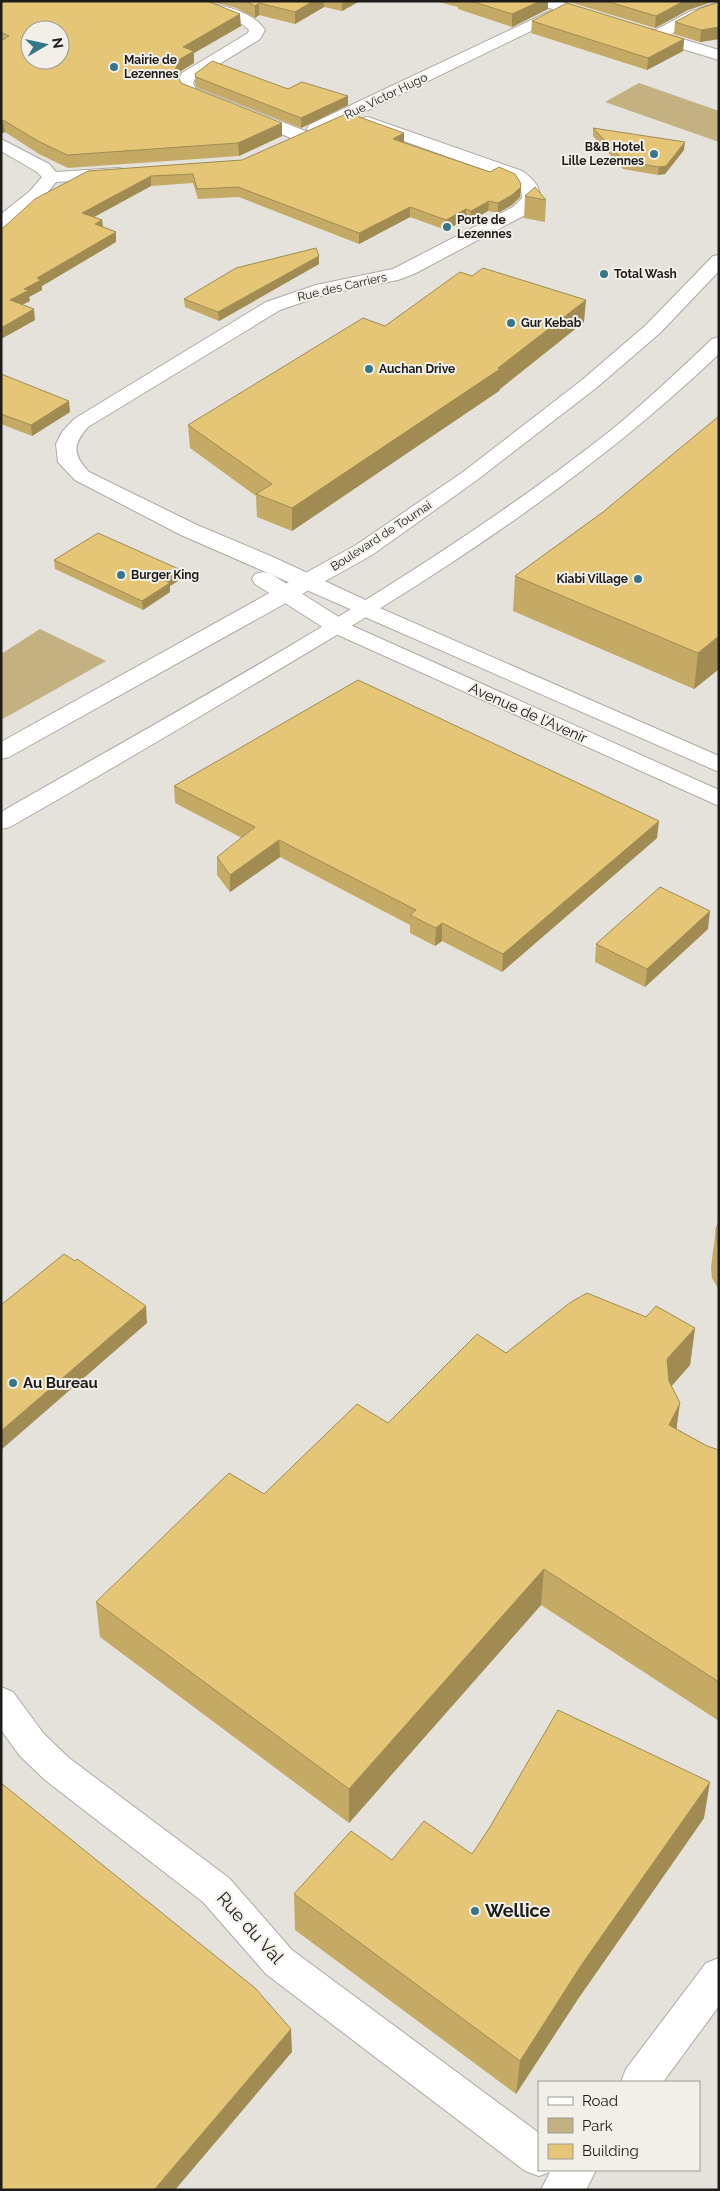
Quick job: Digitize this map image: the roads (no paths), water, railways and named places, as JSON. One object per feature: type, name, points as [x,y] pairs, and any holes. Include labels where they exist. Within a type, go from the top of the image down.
[{"type":"street","points":[[177,1],[248,20],[253,22],[257,30],[254,36],[188,76],[184,83],[188,91],[302,136]]},
{"type":"street","points":[[542,1],[610,22]]},
{"type":"street","points":[[656,36],[701,12],[719,7]]},
{"type":"street","name":"Rue Victor Hugo","points":[[281,146],[566,8]]},
{"type":"street","points":[[637,30],[719,55]]},
{"type":"street","points":[[656,36],[719,63]]},
{"type":"street","name":"Rue des Carriers","points":[[347,115],[516,175],[523,179],[531,189],[532,199],[519,212],[398,274],[323,289],[273,306],[139,386],[74,429],[66,444],[68,462],[82,476],[189,530],[366,609]]},
{"type":"street","points":[[1,144],[43,168],[51,177]]},
{"type":"street","points":[[1,223],[36,194],[51,177],[133,172]]},
{"type":"street","name":"Boulevard de Tournai","points":[[1,752],[287,595],[378,540],[551,415],[653,329],[719,260]]},
{"type":"street","points":[[1,822],[366,609],[495,525],[581,464],[655,402],[719,343]]},
{"type":"street","name":"Rue des Carriers","points":[[189,530],[337,626]]},
{"type":"street","name":"Avenue de l'Avenir","points":[[366,609],[719,765]]},
{"type":"street","name":"Avenue de l'Avenir","points":[[337,626],[719,799]]},
{"type":"street","name":"Rue du Val","points":[[1,1702],[32,1745],[57,1769],[216,1890],[232,1906],[279,1962],[538,2156]]},
{"type":"street","points":[[641,2081],[719,1975]]},
{"type":"place","name":"Mairie de Lezennes","points":[[114,67]]},
{"type":"place","name":"B&B Hotel Lille Lezennes","points":[[654,154]]},
{"type":"place","name":"Porte de Lezennes","points":[[447,227]]},
{"type":"place","name":"Total Wash","points":[[604,274]]},
{"type":"place","name":"Gur Kebab","points":[[511,323]]},
{"type":"place","name":"Auchan Drive","points":[[369,369]]},
{"type":"place","name":"Burger King","points":[[121,575]]},
{"type":"place","name":"Kiabi Village","points":[[638,579]]},
{"type":"place","name":"Au Bureau","points":[[13,1383]]},
{"type":"place","name":"Wellice","points":[[475,1911]]}]
